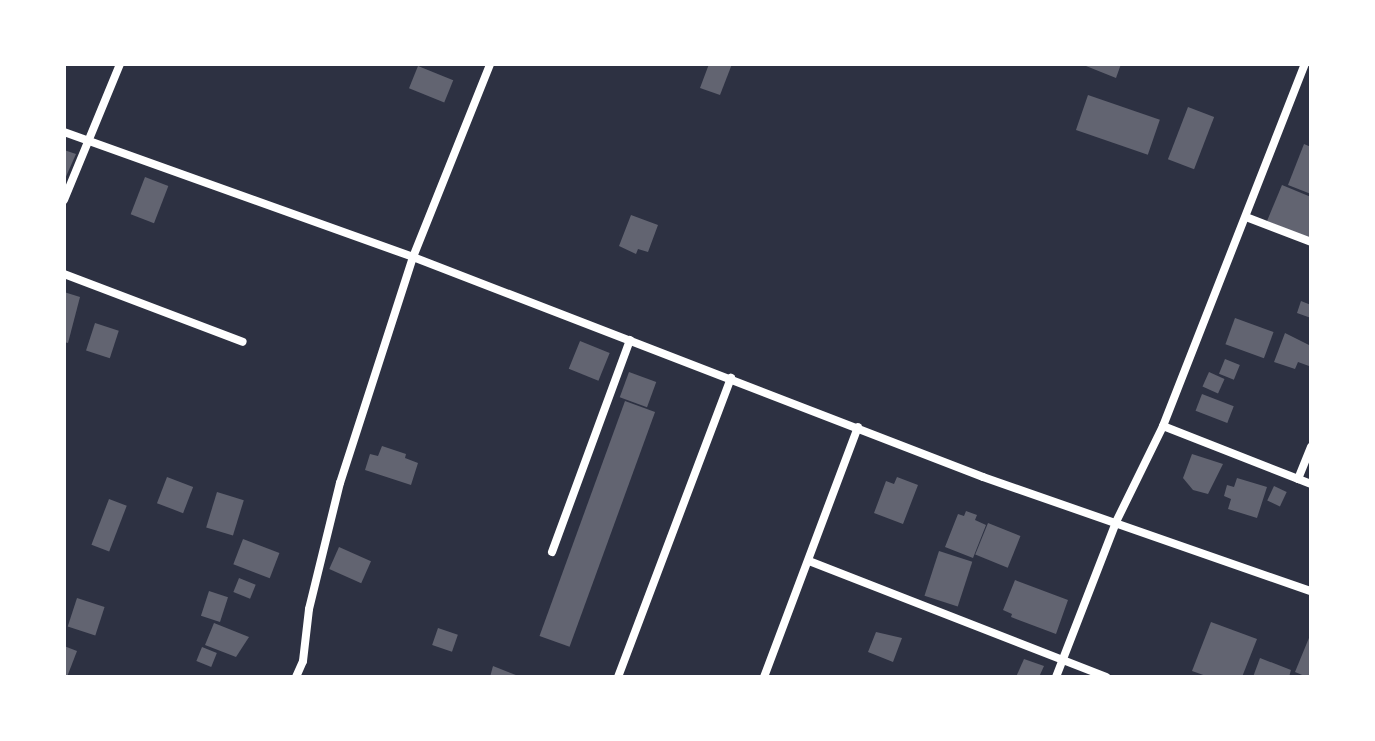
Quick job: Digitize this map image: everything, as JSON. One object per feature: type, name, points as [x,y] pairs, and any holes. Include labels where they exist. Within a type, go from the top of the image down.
[{"type":"street","points":[[64,200],[120,64]]},
{"type":"street","points":[[296,677],[303,661],[318,567],[340,483],[413,257],[490,64]]},
{"type":"street","points":[[1056,677],[1116,522],[1163,426],[1305,64]]},
{"type":"street","points":[[64,132],[413,257],[983,477],[1311,591]]},
{"type":"street","points":[[1246,217],[1311,242]]},
{"type":"street","points":[[64,274],[243,342]]},
{"type":"street","points":[[552,552],[630,340]]},
{"type":"street","points":[[618,677],[731,378]]},
{"type":"street","points":[[1163,426],[1311,484]]},
{"type":"street","points":[[764,677],[858,427]]},
{"type":"street","points":[[1298,479],[1311,447]]},
{"type":"street","points":[[809,561],[1106,677]]},
{"type":"building","points":[[709,64],[732,64],[720,95],[700,88]]},
{"type":"building","points":[[1081,64],[1121,64],[1116,78]]},
{"type":"building","points":[[418,66],[453,80],[444,102],[409,88]]},
{"type":"building","points":[[1088,95],[1160,120],[1148,155],[1076,130]]},
{"type":"building","points":[[1188,107],[1214,117],[1194,169],[1168,159]]},
{"type":"building","points":[[1304,144],[1311,147],[1311,194],[1288,185]]},
{"type":"building","points":[[64,150],[76,154],[64,181]]},
{"type":"building","points":[[145,177],[168,186],[154,223],[131,214]]},
{"type":"building","points":[[1282,185],[1311,197],[1311,239],[1267,221]]},
{"type":"building","points":[[631,215],[658,225],[648,252],[638,249],[636,254],[619,246]]},
{"type":"building","points":[[64,292],[80,297],[68,343],[64,342]]},
{"type":"building","points":[[1301,301],[1311,305],[1311,318],[1297,313]]},
{"type":"building","points":[[1235,318],[1274,332],[1264,358],[1225,344]]},
{"type":"building","points":[[95,323],[119,331],[110,358],[86,351]]},
{"type":"building","points":[[1285,333],[1309,345],[1309,366],[1298,362],[1295,369],[1274,362]]},
{"type":"building","points":[[580,341],[610,353],[598,381],[569,369]]},
{"type":"building","points":[[1225,359],[1240,365],[1234,380],[1219,374]]},
{"type":"building","points":[[629,372],[656,382],[647,407],[620,397]]},
{"type":"building","points":[[1209,372],[1225,379],[1218,394],[1202,387]]},
{"type":"building","points":[[1202,394],[1234,406],[1227,423],[1196,411]]},
{"type":"building","points":[[625,401],[655,412],[570,647],[539,636]]},
{"type":"building","points":[[382,446],[406,454],[405,458],[418,463],[411,485],[365,470],[370,454],[378,456]]},
{"type":"building","points":[[1192,454],[1223,464],[1208,494],[1193,490],[1183,478]]},
{"type":"building","points":[[167,477],[193,487],[183,513],[157,503]]},
{"type":"building","points":[[897,477],[918,485],[903,524],[874,513],[886,481],[894,484]]},
{"type":"building","points":[[1237,478],[1267,487],[1257,518],[1228,509],[1231,499],[1224,496],[1227,485],[1234,487]]},
{"type":"building","points":[[1274,486],[1287,492],[1280,506],[1267,501]]},
{"type":"building","points":[[217,492],[244,500],[233,536],[206,527]]},
{"type":"building","points":[[109,499],[127,506],[109,552],[91,545]]},
{"type":"building","points":[[966,511],[977,515],[975,520],[986,525],[973,558],[945,547],[958,514],[964,516]]},
{"type":"building","points":[[988,523],[1020,536],[1008,568],[975,555]]},
{"type":"building","points":[[243,539],[279,553],[270,578],[233,564]]},
{"type":"building","points":[[339,547],[371,561],[361,583],[329,569]]},
{"type":"building","points":[[939,551],[972,562],[958,607],[924,596]]},
{"type":"building","points":[[239,578],[256,585],[250,599],[233,592]]},
{"type":"building","points":[[1015,580],[1068,600],[1056,634],[1011,617],[1012,614],[1003,610]]},
{"type":"building","points":[[209,591],[228,597],[220,622],[201,616]]},
{"type":"building","points":[[77,598],[105,607],[95,635],[68,627]]},
{"type":"building","points":[[1211,622],[1257,639],[1242,677],[1209,677],[1192,671]]},
{"type":"building","points":[[214,623],[249,637],[236,657],[205,645]]},
{"type":"building","points":[[438,628],[458,635],[452,652],[432,645]]},
{"type":"building","points":[[876,632],[902,638],[893,662],[868,652]]},
{"type":"building","points":[[1311,633],[1311,677],[1307,677],[1295,672]]},
{"type":"building","points":[[64,646],[77,651],[67,677],[64,677]]},
{"type":"building","points":[[202,647],[217,653],[211,667],[196,661]]},
{"type":"building","points":[[1260,658],[1291,670],[1289,677],[1253,677]]},
{"type":"building","points":[[1024,659],[1044,666],[1039,677],[1016,677]]},
{"type":"building","points":[[493,666],[521,677],[490,677]]}]
